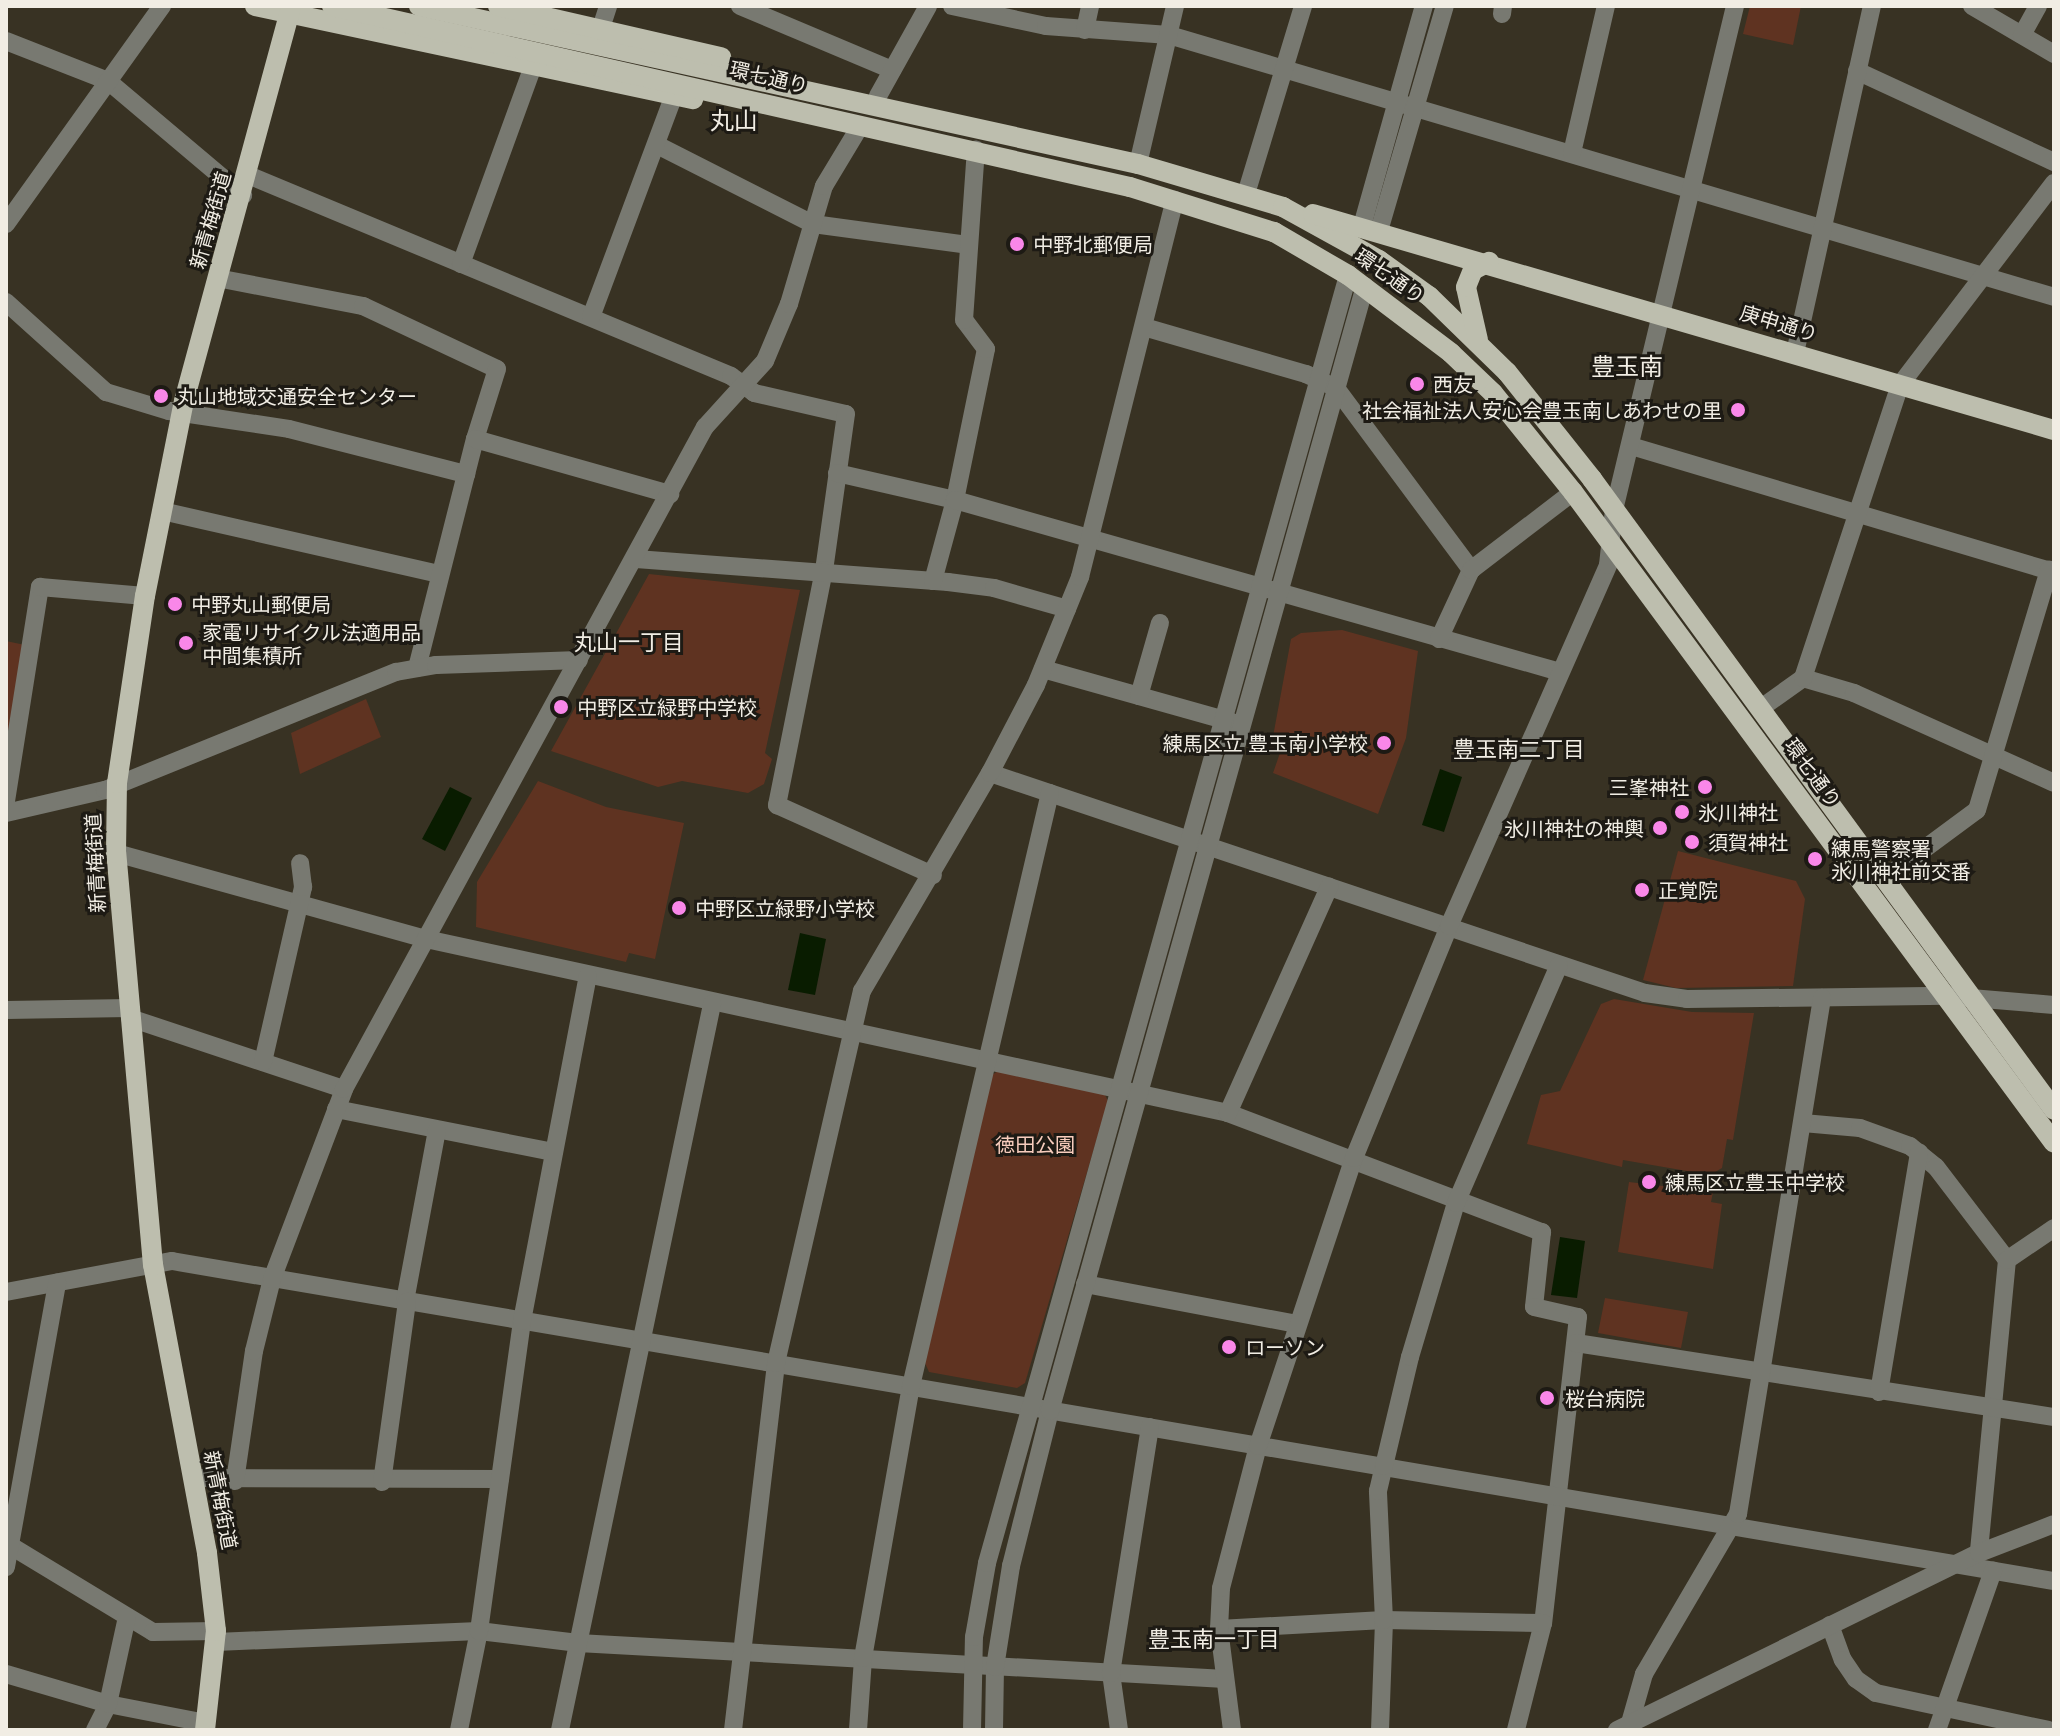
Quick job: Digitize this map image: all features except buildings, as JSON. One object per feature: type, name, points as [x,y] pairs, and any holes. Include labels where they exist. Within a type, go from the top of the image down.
[{"type":"main road","points":[[255,6],[290,9],[533,66],[856,133],[968,147]]},
{"type":"main road","name":"環七通り","points":[[332,6],[468,25],[1033,139],[1138,164],[1283,207],[1406,278],[1478,341],[1614,510],[2054,1110]]},
{"type":"main road","name":"環七通り","points":[[419,6],[468,25],[1175,200],[1274,232],[1357,280],[1422,328],[1493,393],[1573,492],[2054,1143]]},
{"type":"main road","points":[[498,6],[987,122],[1033,139]]},
{"type":"main road","name":"新青梅街道","points":[[205,1726],[216,1637],[194,1478],[153,1265],[111,787],[182,413],[290,9]]},
{"type":"main road","name":"庚申通り","points":[[1283,207],[1371,228],[1489,262],[2054,430]]},
{"type":"main road","points":[[1478,341],[1466,287],[1473,270],[1489,262]]},
{"type":"street","points":[[6,224],[162,6]]},
{"type":"street","points":[[601,28],[608,6]]},
{"type":"street","points":[[740,6],[892,70]]},
{"type":"street","points":[[878,96],[928,6]]},
{"type":"street","points":[[952,6],[1085,30],[1169,35],[2054,297]]},
{"type":"street","points":[[1085,30],[1090,6]]},
{"type":"street","points":[[1138,164],[1175,6]]},
{"type":"street","points":[[1246,194],[1303,6]]},
{"type":"street","points":[[1371,228],[1406,104],[1424,6]]},
{"type":"street","points":[[1406,104],[1445,6]]},
{"type":"street","points":[[1572,153],[1606,6]]},
{"type":"street","points":[[1232,1730],[1219,1629],[1230,1543],[1258,1446],[1296,1324],[1354,1158],[1449,926],[1614,545],[1614,510],[1735,6]]},
{"type":"street","points":[[1795,353],[1872,6]]},
{"type":"street","points":[[1972,6],[2054,54]]},
{"type":"street","points":[[2022,35],[2038,6]]},
{"type":"street","points":[[6,41],[108,81],[245,185],[461,264],[591,317],[747,386],[754,393],[846,414],[824,570],[777,805],[854,844],[933,875]]},
{"type":"street","points":[[461,264],[533,66]]},
{"type":"street","points":[[1857,71],[2054,162]]},
{"type":"street","points":[[591,317],[659,146],[674,95]]},
{"type":"street","points":[[235,1481],[254,1351],[272,1279],[344,1089],[636,559],[705,427],[747,386],[765,361],[789,304],[824,186],[856,133]]},
{"type":"street","points":[[659,146],[813,224],[968,245]]},
{"type":"street","points":[[933,581],[955,500],[986,349],[964,320],[968,147]]},
{"type":"street","points":[[1761,708],[1803,678],[1900,385],[2054,183]]},
{"type":"street","points":[[733,1730],[739,1650],[776,1363],[862,991],[933,875],[990,773],[1043,669],[1067,609],[1093,540],[1175,200]]},
{"type":"street","points":[[217,278],[363,306],[497,369],[475,439],[417,668]]},
{"type":"street","points":[[972,1730],[972,1665],[987,1563],[1319,380],[1357,280]]},
{"type":"street","points":[[994,1730],[995,1667],[1011,1566],[1085,1284],[1336,388],[1357,280]]},
{"type":"street","points":[[6,302],[106,392],[182,413],[289,429],[466,474]]},
{"type":"street","points":[[1144,327],[1319,380],[1336,388],[1471,570]]},
{"type":"street","points":[[475,439],[670,494]]},
{"type":"street","points":[[1631,446],[2052,571],[1977,810],[1885,878]]},
{"type":"street","points":[[837,473],[955,500],[1279,595],[1560,672]]},
{"type":"street","points":[[1439,639],[1471,570],[1573,492]]},
{"type":"street","points":[[162,511],[439,574]]},
{"type":"street","points":[[636,559],[824,570],[994,588],[1067,609]]},
{"type":"street","points":[[6,801],[40,587],[145,596]]},
{"type":"street","points":[[1139,696],[1160,623]]},
{"type":"street","points":[[6,813],[111,787],[417,668],[579,660]]},
{"type":"street","points":[[1043,669],[1242,725]]},
{"type":"street","points":[[1803,678],[1854,693],[2054,783]]},
{"type":"street","points":[[990,773],[1559,965],[1666,997],[1947,996],[2054,1005]]},
{"type":"street","points":[[858,1730],[863,1658],[911,1386],[1050,793]]},
{"type":"street","points":[[116,853],[426,939],[712,1004],[1228,1113],[1354,1158],[1456,1203],[1542,1232],[1534,1307],[1578,1317],[1543,1623],[1516,1730]]},
{"type":"street","points":[[263,1062],[299,905],[300,863]]},
{"type":"street","points":[[1228,1113],[1329,887]]},
{"type":"street","points":[[1380,1730],[1384,1620],[1378,1491],[1410,1357],[1456,1203],[1559,965]]},
{"type":"street","points":[[459,1730],[479,1631],[522,1321],[588,976]]},
{"type":"street","points":[[1624,1726],[1644,1674],[1734,1526],[1822,998]]},
{"type":"street","points":[[560,1730],[644,1341],[712,1004]]},
{"type":"street","points":[[6,1010],[129,1013],[344,1089]]},
{"type":"street","points":[[336,1109],[554,1152]]},
{"type":"street","points":[[1803,1123],[1879,1132],[1919,1152],[1936,1167],[2007,1260],[1979,1553]]},
{"type":"street","points":[[382,1482],[406,1301],[437,1130]]},
{"type":"street","points":[[1879,1392],[1919,1152]]},
{"type":"street","points":[[2007,1260],[2054,1228]]},
{"type":"street","points":[[6,1292],[172,1261],[2054,1581]]},
{"type":"street","points":[[6,1567],[57,1283]]},
{"type":"street","points":[[1085,1284],[1296,1324]]},
{"type":"street","points":[[1576,1343],[1991,1411],[2054,1417]]},
{"type":"street","points":[[1119,1730],[1111,1673],[1150,1427]]},
{"type":"street","points":[[194,1478],[382,1482],[500,1479]]},
{"type":"street","points":[[1624,1726],[1979,1553],[2054,1524]]},
{"type":"street","points":[[9,1544],[153,1632],[216,1637],[479,1631],[578,1643],[1225,1679]]},
{"type":"street","points":[[1937,1730],[1993,1571]]},
{"type":"street","points":[[95,1730],[108,1704],[127,1617]]},
{"type":"street","points":[[1219,1629],[1384,1620],[1543,1623]]},
{"type":"street","points":[[1830,1625],[1856,1679],[1876,1693],[2048,1730]]},
{"type":"street","points":[[6,1674],[108,1704],[205,1726]]},
{"type":"green space","points":[[1750,6],[1801,6],[1793,45],[1743,34]]},
{"type":"green space","points":[[649,574],[800,590],[765,753],[772,759],[764,784],[748,793],[682,781],[658,787],[551,751]]},
{"type":"green space","points":[[1342,630],[1418,651],[1406,738],[1378,814],[1273,773],[1281,750],[1272,742],[1291,639],[1301,633]]},
{"type":"green space","points":[[6,641],[25,645],[11,730],[6,729]]},
{"type":"green space","points":[[366,699],[381,737],[300,774],[291,733]]},
{"type":"green space","points":[[538,781],[606,807],[684,823],[655,959],[629,953],[626,962],[476,927],[477,882]]},
{"type":"green space","points":[[1678,851],[1796,881],[1805,899],[1793,986],[1676,988],[1643,980]]},
{"type":"green space","points":[[1614,999],[1692,1012],[1754,1013],[1733,1140],[1727,1139],[1722,1168],[1710,1175],[1623,1160],[1622,1167],[1527,1144],[1541,1095],[1560,1091],[1601,1004]]},
{"type":"green space","name":"徳田公園","points":[[998,1071],[1105,1095],[1108,1101],[1025,1383],[1017,1388],[929,1372],[925,1363],[992,1075]]},
{"type":"green space","points":[[1629,1182],[1713,1192],[1711,1202],[1722,1204],[1713,1269],[1618,1252]]},
{"type":"green space","points":[[1605,1298],[1688,1312],[1681,1348],[1598,1333]]},
{"type":"shaded area","points":[[1440,769],[1462,777],[1444,832],[1422,825]]},
{"type":"shaded area","points":[[450,787],[472,798],[445,851],[422,839]]},
{"type":"shaded area","points":[[800,933],[826,939],[815,995],[788,990]]},
{"type":"shaded area","points":[[1560,1237],[1585,1241],[1577,1298],[1551,1295]]},
{"type":"place","name":"中野北郵便局","points":[[1017,244]]},
{"type":"place","name":"西友","points":[[1417,384]]},
{"type":"place","name":"丸山地域交通安全センター","points":[[161,396]]},
{"type":"place","name":"社会福祉法人安心会豊玉南しあわせの里","points":[[1738,410]]},
{"type":"place","name":"中野丸山郵便局","points":[[175,604]]},
{"type":"place","name":"家電リサイクル法適用品 中間集積所","points":[[186,643]]},
{"type":"place","name":"中野区立緑野中学校","points":[[561,707]]},
{"type":"place","name":"練馬区立 豊玉南小学校","points":[[1384,743]]},
{"type":"place","name":"三峯神社","points":[[1705,787]]},
{"type":"place","name":"氷川神社","points":[[1682,812]]},
{"type":"place","name":"氷川神社の神輿","points":[[1660,828]]},
{"type":"place","name":"須賀神社","points":[[1692,842]]},
{"type":"place","name":"練馬警察署 氷川神社前交番","points":[[1815,859]]},
{"type":"place","name":"正覚院","points":[[1642,890]]},
{"type":"place","name":"中野区立緑野小学校","points":[[679,908]]},
{"type":"place","name":"練馬区立豊玉中学校","points":[[1649,1182]]},
{"type":"place","name":"ローソン","points":[[1229,1347]]},
{"type":"place","name":"桜台病院","points":[[1547,1398]]},
{"type":"district","name":"丸山","points":[[734,120]]},
{"type":"district","name":"豊玉南","points":[[1627,366]]},
{"type":"district","name":"丸山一丁目","points":[[629,642]]},
{"type":"district","name":"豊玉南二丁目","points":[[1519,749]]},
{"type":"district","name":"豊玉南一丁目","points":[[1214,1639]]}]
